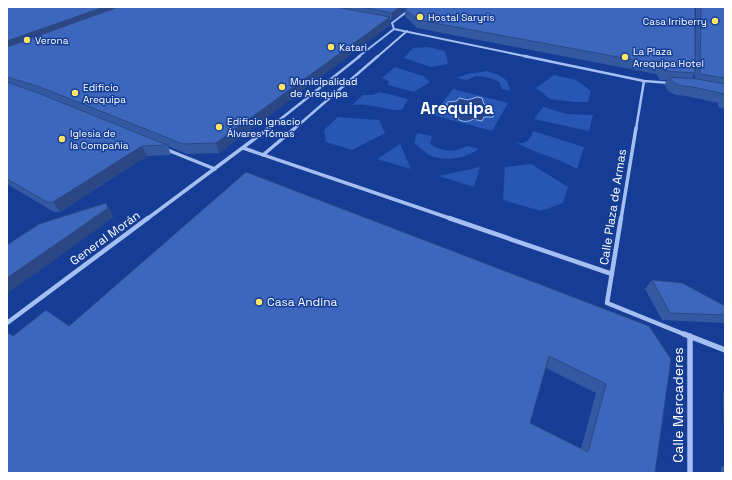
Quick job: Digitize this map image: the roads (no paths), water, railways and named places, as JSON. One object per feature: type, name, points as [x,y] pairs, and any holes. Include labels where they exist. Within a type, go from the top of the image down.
[{"type":"street","points":[[413,7],[392,23],[394,29],[644,81],[671,83]]},
{"type":"street","name":"General Morán","points":[[7,323],[243,148],[394,29]]},
{"type":"street","points":[[262,155],[407,31]]},
{"type":"street","name":"Calle Plaza de Armas","points":[[243,148],[612,274],[644,81]]},
{"type":"street","points":[[158,146],[215,169]]},
{"type":"street","points":[[612,274],[607,303],[725,350]]},
{"type":"street","name":"Calle Mercaderes","points":[[690,336],[690,473]]},
{"type":"place","name":"Hostal Saryris","points":[[420,17]]},
{"type":"place","name":"Casa Irriberry","points":[[715,21]]},
{"type":"place","name":"Verona","points":[[27,40]]},
{"type":"place","name":"Katari","points":[[331,47]]},
{"type":"place","name":"La Plaza Arequipa Hotel","points":[[625,57]]},
{"type":"place","name":"Municipalidad de Arequipa","points":[[282,87]]},
{"type":"place","name":"Edificio Arequipa","points":[[75,93]]},
{"type":"place","name":"Edificio Ignacio Álvares Tómas","points":[[219,127]]},
{"type":"place","name":"Iglesia de la Compañia","points":[[62,139]]},
{"type":"place","name":"Casa Andina","points":[[259,302]]},
{"type":"district","name":"Arequipa","points":[[457,108]]}]
